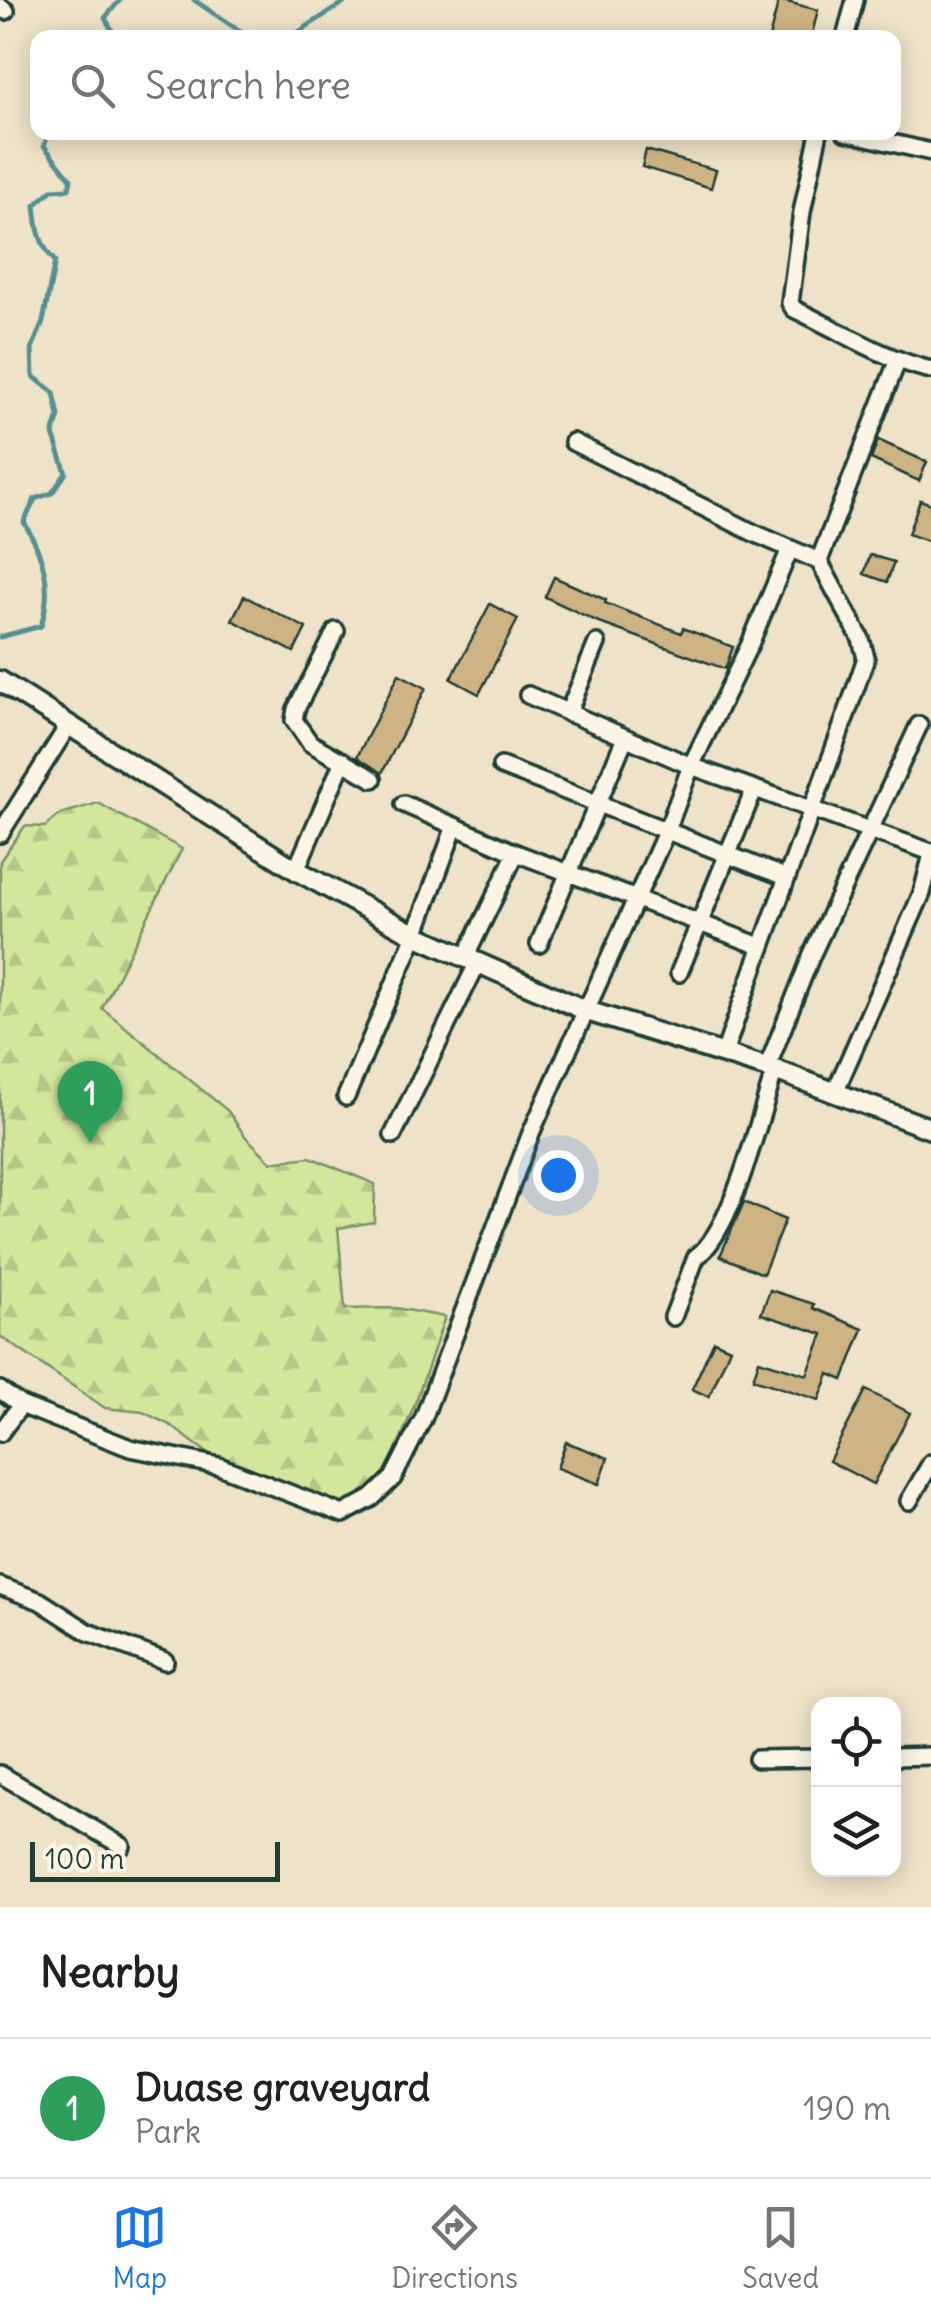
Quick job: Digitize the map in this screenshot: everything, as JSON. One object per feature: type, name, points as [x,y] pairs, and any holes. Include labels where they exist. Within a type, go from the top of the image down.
[{"type":"street","points":[[846,30],[854,0]]},
{"type":"street","points":[[818,140],[802,212],[790,303],[794,309],[897,362],[931,370]]},
{"type":"street","points":[[879,140],[931,152]]},
{"type":"street","points":[[819,561],[897,362]]},
{"type":"street","points":[[573,442],[819,561],[862,639],[866,658],[724,1054]]},
{"type":"street","points":[[0,1390],[22,1405],[130,1448],[219,1466],[343,1514],[372,1498],[393,1478],[422,1419],[531,1132],[667,830],[690,766],[750,644],[790,548]]},
{"type":"street","points":[[336,631],[294,720],[310,742],[374,779]]},
{"type":"street","points":[[568,712],[597,643]]},
{"type":"street","points":[[0,681],[296,870],[415,935],[587,1010],[771,1069],[931,1129]]},
{"type":"street","points":[[528,695],[690,766],[931,855],[922,893],[835,1092]]},
{"type":"street","points":[[0,834],[68,726]]},
{"type":"street","points":[[673,1317],[696,1257],[705,1251],[723,1225],[771,1069],[812,954],[919,726]]},
{"type":"street","points":[[540,944],[626,738]]},
{"type":"street","points":[[296,870],[343,761]]},
{"type":"street","points":[[501,766],[785,877]]},
{"type":"street","points":[[679,973],[754,790]]},
{"type":"street","points":[[404,804],[516,853],[760,946]]},
{"type":"street","points":[[346,1097],[415,935],[456,826]]},
{"type":"street","points":[[393,1135],[516,853]]},
{"type":"street","points":[[0,1433],[22,1405]]},
{"type":"street","points":[[909,1501],[931,1463]]},
{"type":"street","points":[[0,1586],[40,1602],[88,1632],[165,1661]]},
{"type":"street","points":[[901,1756],[931,1756]]},
{"type":"street","points":[[757,1758],[811,1758]]},
{"type":"street","points":[[0,1774],[122,1846]]},
{"type":"green space","points":[[98,803],[182,849],[102,1008],[228,1111],[245,1136],[271,1162],[310,1157],[375,1184],[374,1222],[338,1228],[345,1309],[396,1308],[445,1317],[412,1412],[389,1463],[367,1496],[347,1508],[206,1452],[170,1425],[143,1412],[105,1408],[0,1336],[0,861],[25,826],[45,827],[61,814]]},
{"type":"building","points":[[779,0],[818,10],[813,30],[771,30]]},
{"type":"building","points":[[646,150],[716,170],[711,188],[642,167]]},
{"type":"building","points":[[878,440],[927,462],[919,481],[871,459]]},
{"type":"building","points":[[920,500],[931,504],[931,542],[908,534]]},
{"type":"building","points":[[870,555],[894,562],[887,582],[864,574]]},
{"type":"building","points":[[554,577],[606,600],[605,603],[681,633],[683,628],[733,647],[725,669],[605,625],[545,597]]},
{"type":"building","points":[[244,596],[306,628],[294,652],[232,620]]},
{"type":"building","points":[[490,604],[518,619],[479,694],[451,679]]},
{"type":"building","points":[[399,674],[426,688],[382,773],[357,757]]},
{"type":"building","points":[[744,1202],[785,1220],[763,1274],[720,1256]]},
{"type":"building","points":[[770,1290],[814,1304],[813,1308],[863,1329],[843,1380],[829,1374],[819,1400],[753,1379],[759,1360],[807,1375],[823,1334],[761,1314]]},
{"type":"building","points":[[714,1341],[730,1348],[709,1397],[692,1389]]},
{"type":"building","points":[[866,1390],[910,1413],[873,1484],[829,1461]]},
{"type":"building","points":[[566,1442],[608,1458],[599,1484],[557,1468]]},
{"type":"waterway","points":[[112,30],[105,18],[120,0]]},
{"type":"waterway","points":[[194,0],[238,30]]},
{"type":"waterway","points":[[301,30],[348,0]]},
{"type":"waterway","points":[[0,637],[41,626],[46,598],[44,572],[24,522],[35,499],[52,493],[66,473],[53,434],[59,416],[54,393],[33,376],[32,348],[43,322],[55,261],[42,242],[35,205],[52,190],[69,189],[71,179],[44,146],[46,140]]},
{"type":"place","name":"Duase graveyard","points":[[90,1143]]}]
